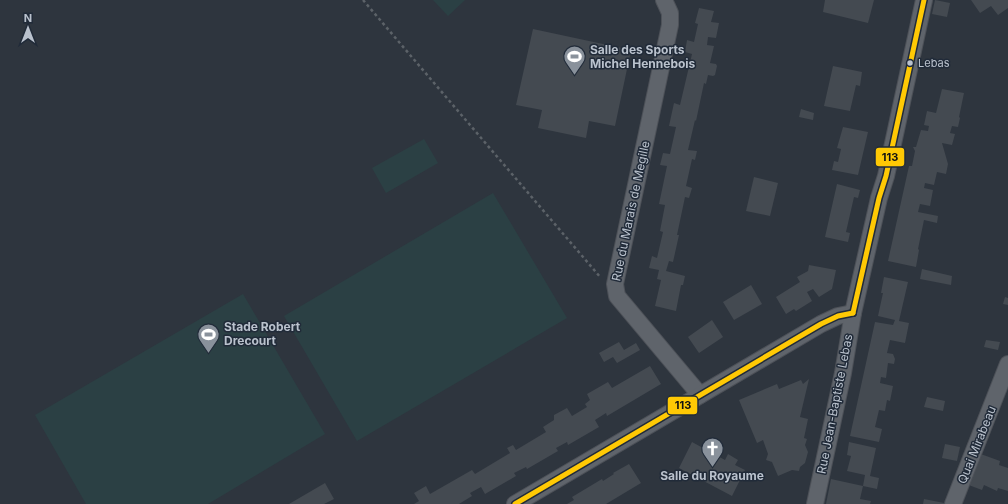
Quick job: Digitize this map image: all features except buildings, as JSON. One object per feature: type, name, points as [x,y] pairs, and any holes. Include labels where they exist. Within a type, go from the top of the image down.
[{"type":"street","name":"Rue du Marais de Megille","points":[[664,0],[670,13],[670,25],[615,277],[615,291],[617,296],[700,395]]},
{"type":"street","name":"Rue Jean-Baptiste Lebas","points":[[814,504],[843,373],[853,313],[879,198],[886,176],[924,0]]},
{"type":"street","points":[[515,504],[821,324],[838,316],[853,313]]},
{"type":"street","name":"Quai Mirabeau","points":[[953,504],[1008,364]]},
{"type":"path","points":[[363,0],[617,296]]},
{"type":"green space","points":[[433,0],[465,0],[448,16]]},
{"type":"green space","points":[[424,139],[438,163],[386,193],[372,168]]},
{"type":"green space","points":[[493,193],[567,318],[357,441],[284,316]]},
{"type":"green space","name":"Stade Robert Drecourt","points":[[243,294],[325,434],[208,504],[86,504],[35,415]]},
{"type":"transit line","name":"113","points":[[853,313],[879,198],[886,176],[924,0]]},
{"type":"transit line","name":"113","points":[[515,504],[821,324],[838,316],[853,313]]},
{"type":"place","name":"Lebas","points":[[910,63]]},
{"type":"place","name":"Salle des Sports Michel Hennebois","points":[[574,76]]},
{"type":"place","name":"Stade Robert Drecourt","points":[[209,354]]},
{"type":"place","name":"Salle du Royaume","points":[[712,468]]}]
